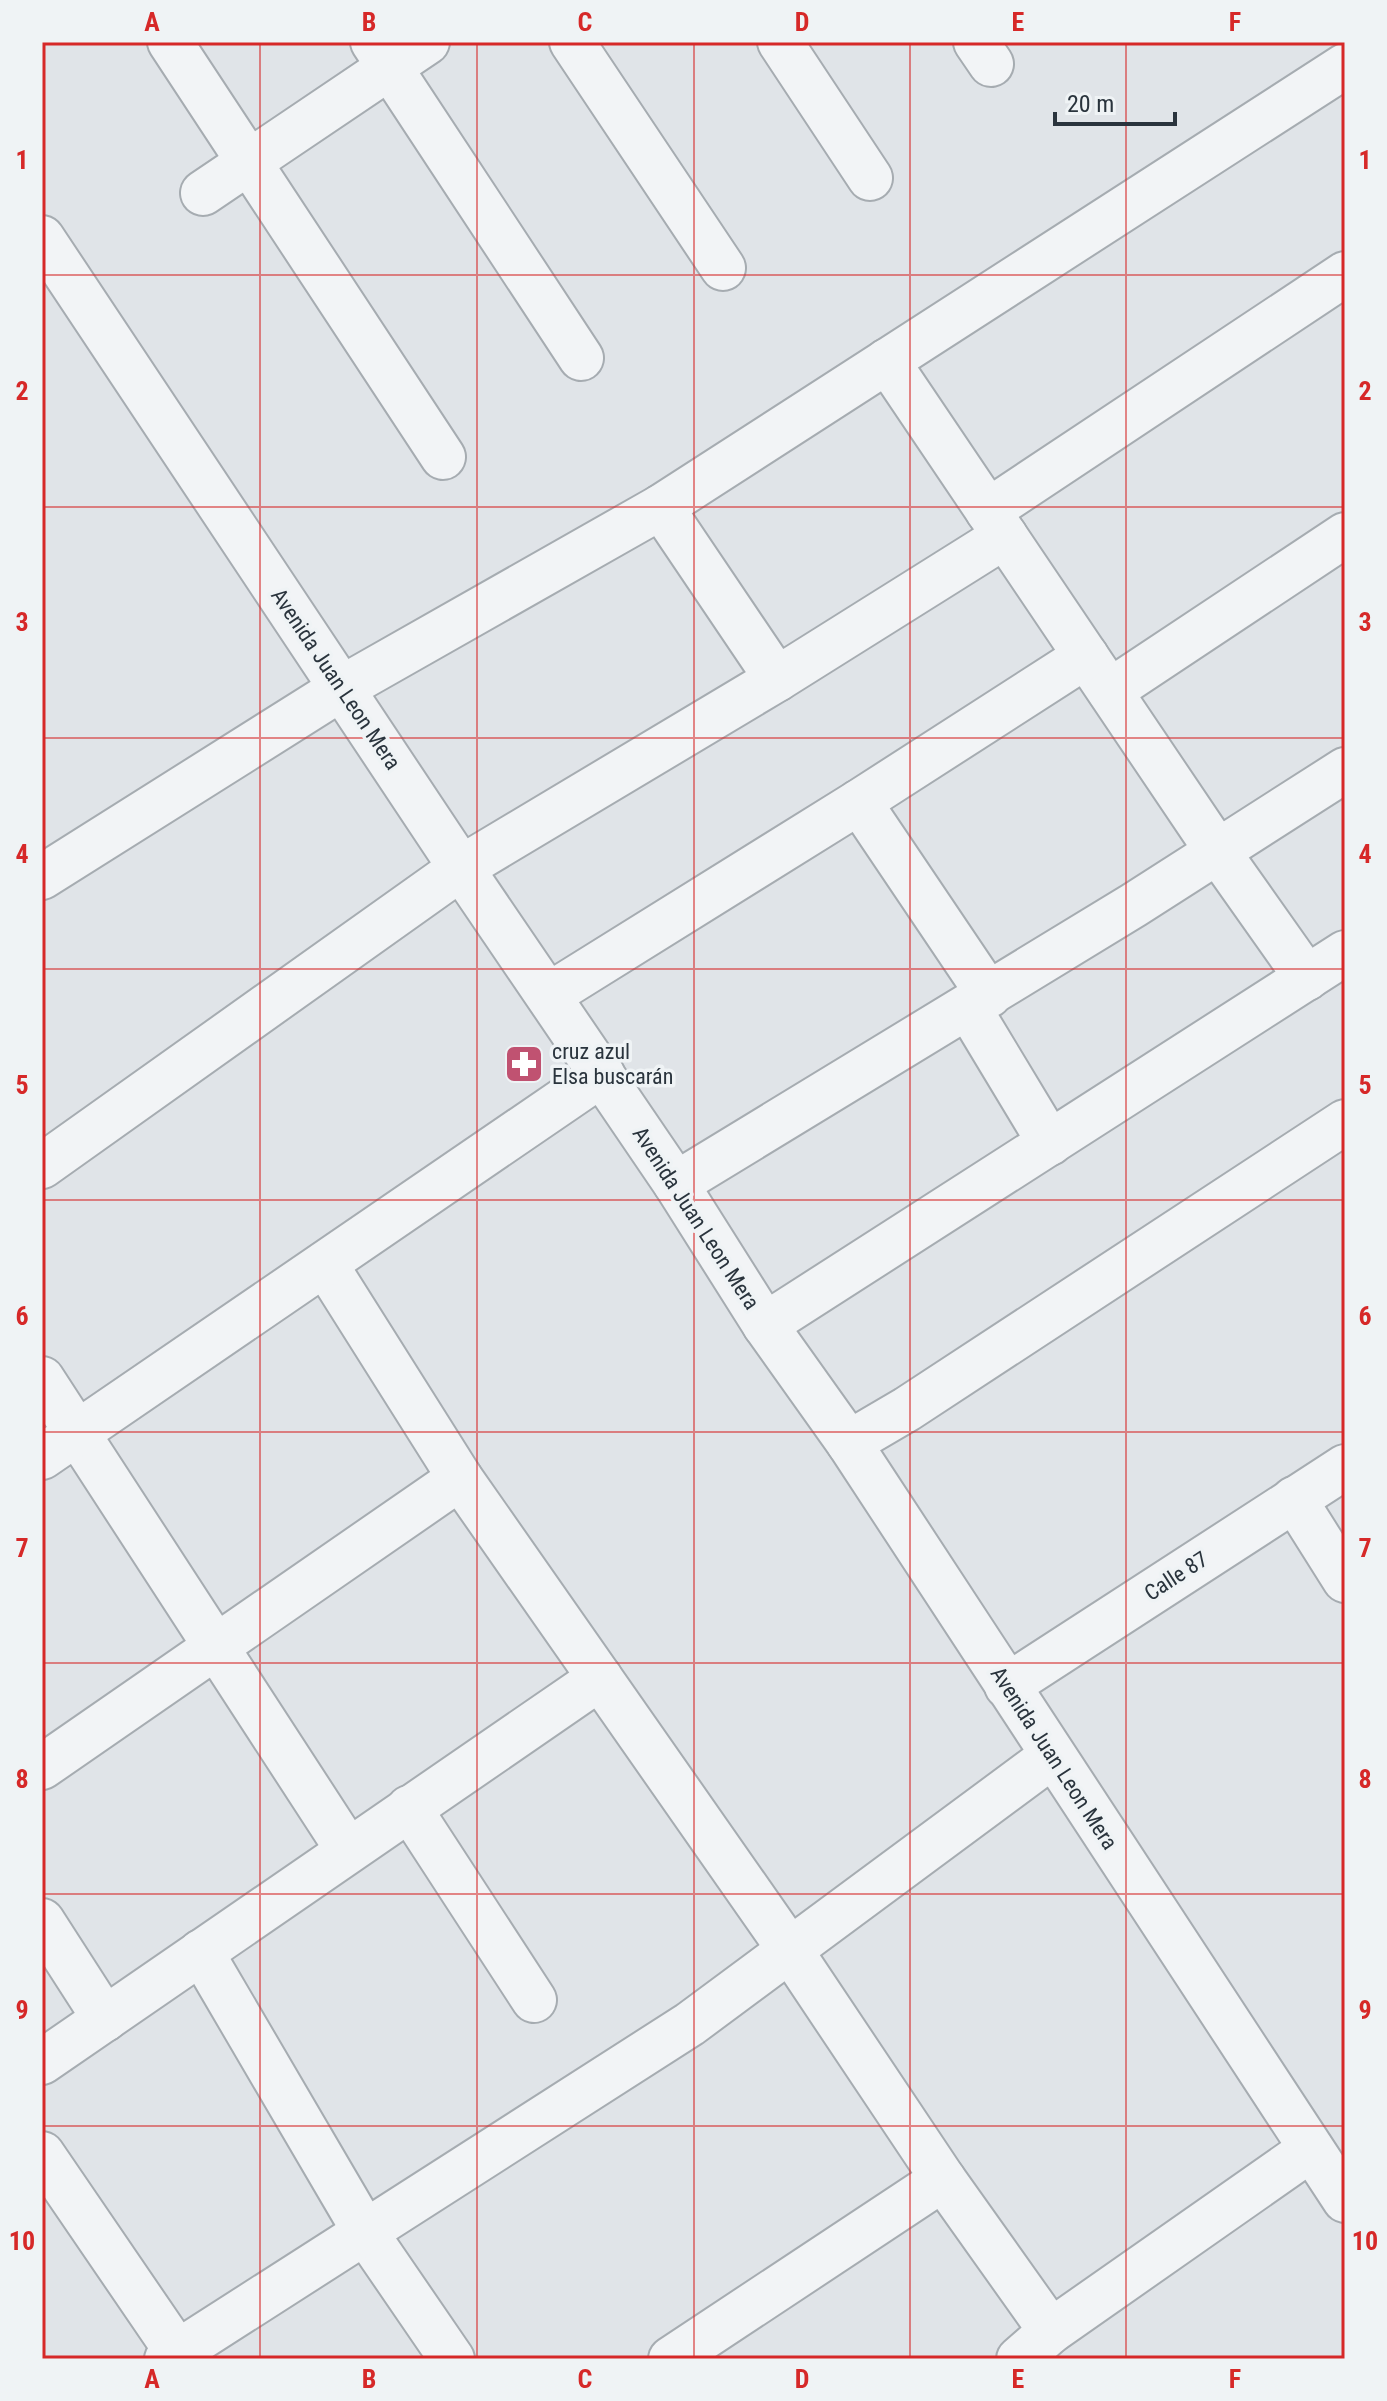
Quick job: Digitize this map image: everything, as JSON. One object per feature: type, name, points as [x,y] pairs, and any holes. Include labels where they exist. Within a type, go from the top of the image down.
[{"type":"street","points":[[170,42],[443,457]]},
{"type":"street","points":[[203,193],[250,161],[382,54],[427,42]]},
{"type":"street","points":[[572,42],[723,268]]},
{"type":"street","points":[[780,42],[870,178]]},
{"type":"street","points":[[382,54],[581,358]]},
{"type":"street","points":[[46,867],[342,688],[661,507],[1345,66]]},
{"type":"street","name":"Avenida Juan Leon Mera","points":[[42,238],[461,868],[676,1184],[765,1325],[849,1443],[1345,2200]]},
{"type":"street","points":[[42,1166],[461,868],[777,679],[1345,274]]},
{"type":"street","points":[[887,361],[1218,852],[1307,978]]},
{"type":"street","points":[[661,507],[777,679]]},
{"type":"street","points":[[549,995],[859,802],[1345,535]]},
{"type":"street","points":[[676,1184],[979,1001],[1345,770]]},
{"type":"street","points":[[859,802],[979,1001],[1050,1143]]},
{"type":"street","points":[[765,1325],[1345,953]]},
{"type":"street","points":[[42,1457],[602,1074]]},
{"type":"street","points":[[849,1443],[1339,1139]]},
{"type":"street","points":[[325,1264],[460,1478],[790,1950],[943,2179],[1035,2345],[1311,2149]]},
{"type":"street","points":[[42,1379],[348,1850]]},
{"type":"street","name":"Calle 87","points":[[1007,1686],[1345,1467]]},
{"type":"street","points":[[42,1767],[460,1478]]},
{"type":"street","points":[[1294,1499],[1345,1580]]},
{"type":"street","points":[[42,2062],[600,1678]]},
{"type":"street","points":[[42,2154],[175,2357],[690,2024],[1052,1756]]},
{"type":"street","points":[[409,1808],[534,2000]]},
{"type":"street","points":[[42,1921],[105,2019]]},
{"type":"street","points":[[201,1952],[365,2232],[452,2359]]},
{"type":"street","points":[[671,2359],[943,2179]]},
{"type":"place","name":"cruz azul Elsa buscarán","points":[[524,1064]]}]
